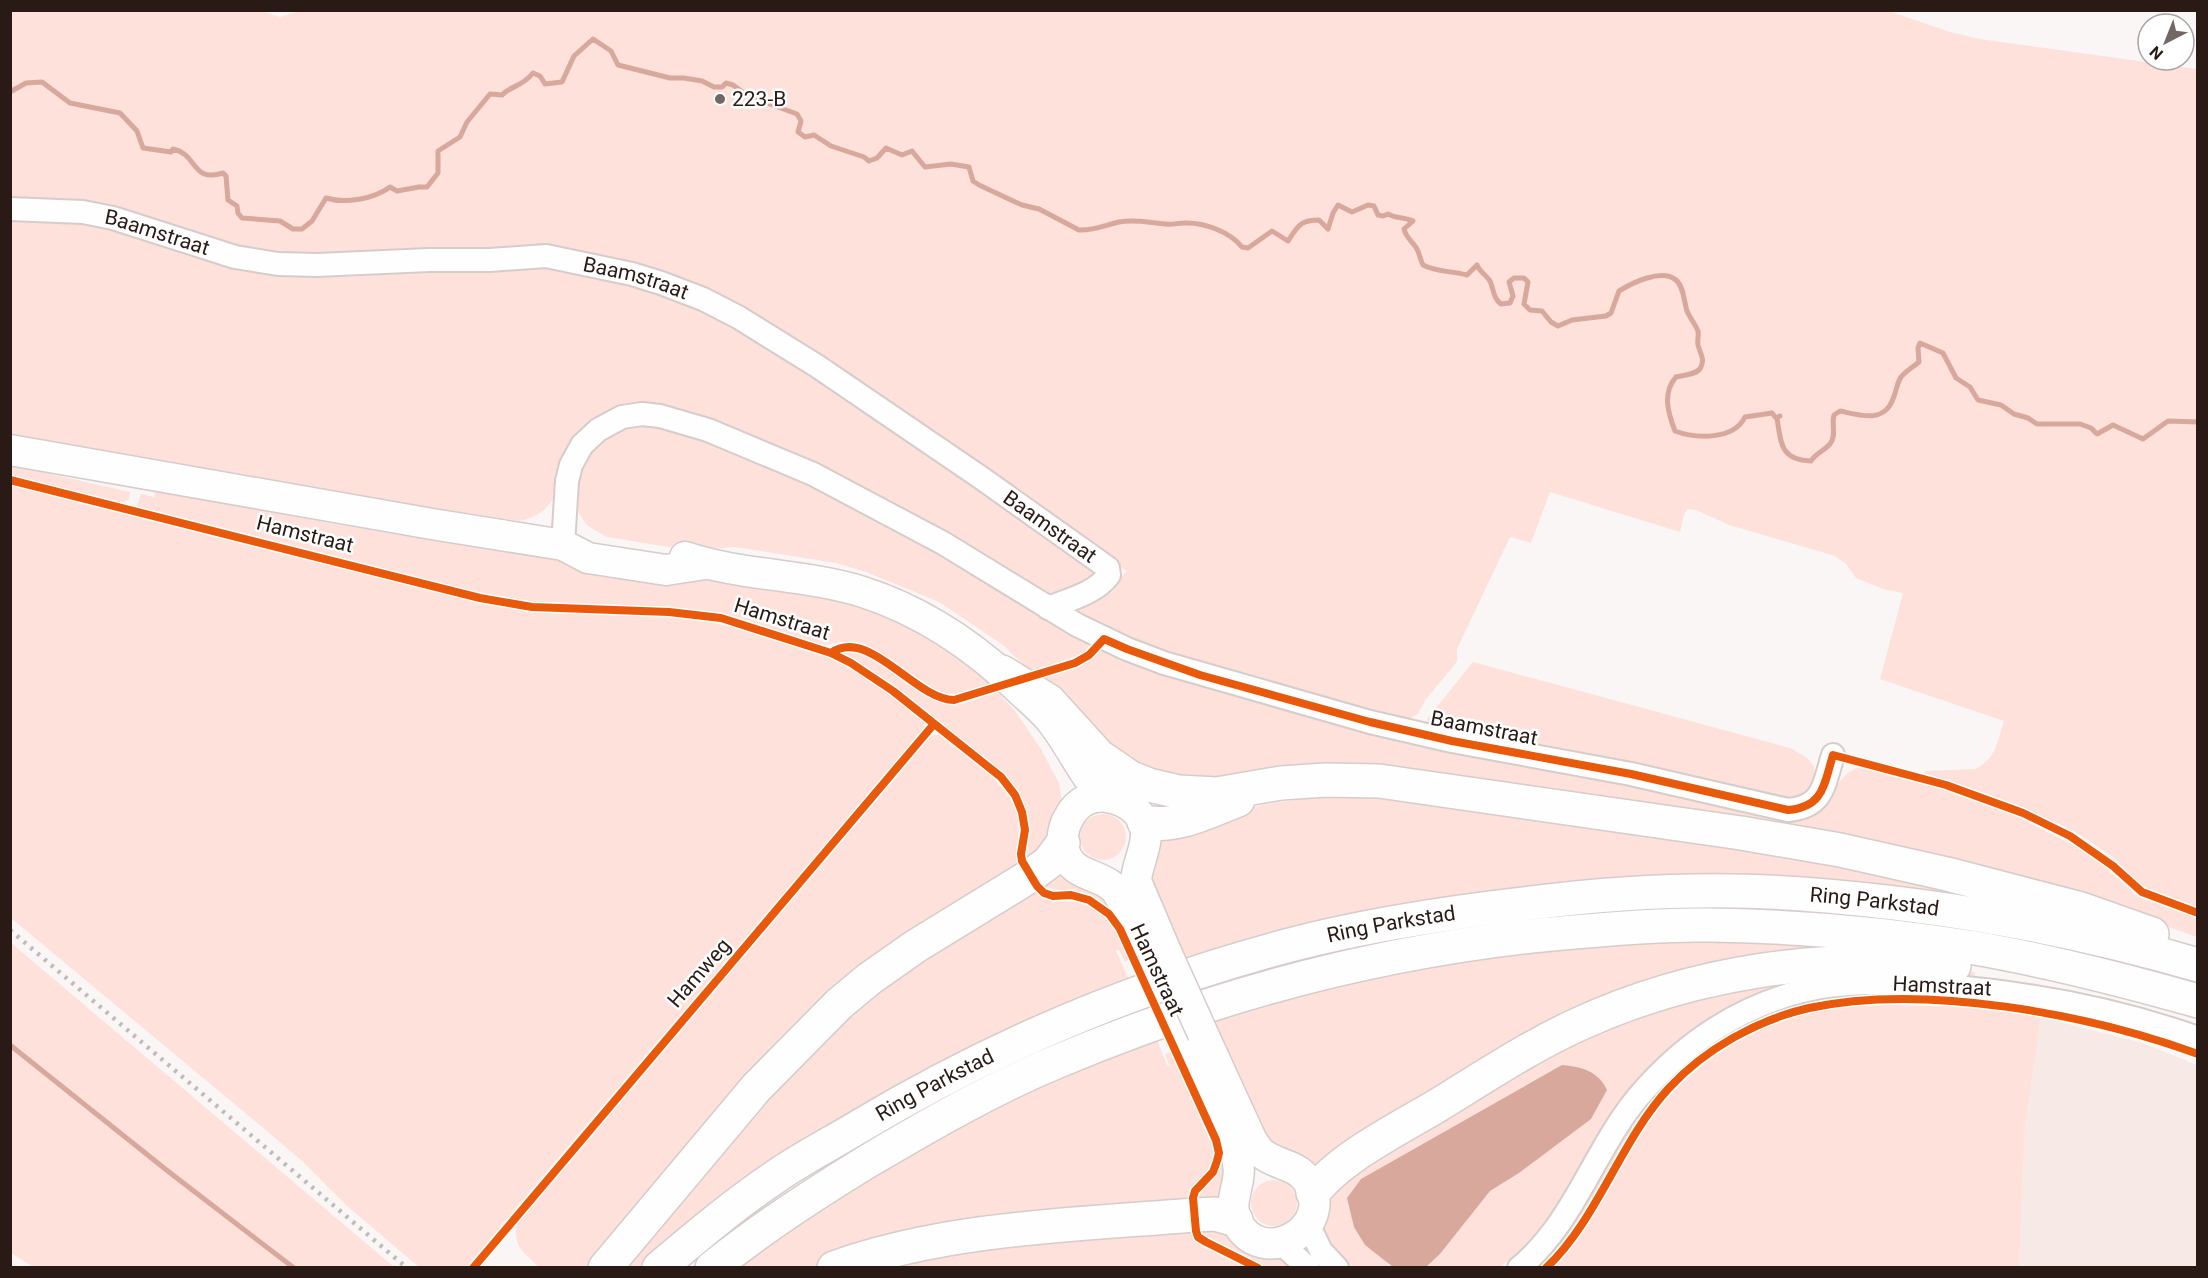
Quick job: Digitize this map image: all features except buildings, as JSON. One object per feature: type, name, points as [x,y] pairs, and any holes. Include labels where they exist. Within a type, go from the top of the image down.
[{"type":"highway","points":[[1002,672],[1049,701],[1098,756],[1131,778],[1149,785],[1179,792],[1217,794],[1281,783],[1326,780],[1379,781],[1741,833],[1840,850],[1947,874],[2081,909],[2142,929],[2198,957]]},
{"type":"highway","points":[[1144,822],[1166,824],[1189,818],[1281,783]]},
{"type":"highway","points":[[605,1268],[756,1088],[839,1004],[869,979],[916,946],[1030,876],[1049,862],[1063,843]]},
{"type":"highway","name":"Ring Parkstad","points":[[659,1268],[710,1225],[777,1175],[921,1089],[998,1050],[1075,1017],[1174,980],[1291,944],[1372,927],[1469,910],[1604,894],[1686,891],[1800,893],[1918,905],[2035,924],[2198,965]]},
{"type":"highway","name":"Ring Parkstad","points":[[712,1268],[740,1245],[833,1182],[934,1121],[1053,1063],[1200,1007],[1275,984],[1462,944],[1531,935],[1704,925],[1833,931],[1975,948],[2138,984],[2198,1001]]},
{"type":"highway","points":[[1310,1208],[1331,1173],[1545,1041],[1609,1012],[1695,983],[1727,975],[1804,965],[1878,960],[2138,984]]},
{"type":"highway","points":[[834,1268],[910,1246],[988,1233],[1194,1215],[1215,1214],[1236,1220]]},
{"type":"main road","name":"Hamstraat","points":[[10,450],[563,545],[588,558],[666,570],[705,564],[791,576],[862,592],[929,620],[948,631],[1002,672],[1048,717],[1093,786],[1103,796]]},
{"type":"main road","name":"Hamstraat","points":[[1002,672],[1026,707],[1053,754],[1066,781],[1073,801],[1073,810]]},
{"type":"main road","points":[[1063,843],[1065,823],[1073,810],[1085,800],[1103,796],[1122,801],[1136,811],[1144,822]]},
{"type":"main road","name":"Hamstraat","points":[[1144,822],[1146,838],[1136,870],[1136,881],[1159,957],[1195,1038],[1236,1152],[1239,1168],[1233,1206],[1236,1220]]},
{"type":"main road","name":"Hamstraat","points":[[1063,843],[1066,856],[1072,866],[1106,883],[1116,891],[1159,957]]},
{"type":"main road","name":"Hamstraat","points":[[1195,1038],[1252,1142],[1262,1154],[1298,1171],[1307,1181],[1310,1208]]},
{"type":"main road","points":[[1236,1220],[1254,1239],[1267,1243],[1281,1243],[1294,1239],[1304,1230],[1310,1208]]},
{"type":"street","name":"Baamstraat","points":[[10,209],[83,212],[113,218],[235,257],[278,264],[490,260],[546,256],[632,274],[703,299],[738,317],[817,366],[1108,568],[1109,575],[1104,583],[1048,608]]},
{"type":"street","name":"Baamstraat","points":[[563,545],[567,481],[571,465],[582,446],[598,430],[622,417],[642,414],[660,416],[708,430],[813,474],[944,543],[1048,608],[1104,639],[1164,663],[1370,722],[1452,741],[1631,774],[1788,810],[1798,809],[1817,800],[1823,789],[1833,755]]},
{"type":"street","name":"Hamstraat","points":[[1519,1268],[1556,1227],[1637,1098],[1664,1069],[1697,1039],[1723,1023],[1783,996],[1824,987],[1889,982],[1978,989],[2094,1008],[2198,1038]]},
{"type":"street","name":"Hamstraat","points":[[1310,1208],[1321,1251],[1337,1268]]},
{"type":"street","points":[[1281,1243],[1308,1268]]},
{"type":"shaded area","points":[[259,10],[280,17],[302,10],[1886,10],[1950,32],[1980,39],[2136,61],[2136,72],[2196,72],[2197,69],[2197,906],[2178,902],[2144,889],[2114,858],[2066,827],[1983,793],[1925,774],[1925,771],[1976,769],[1992,754],[2004,721],[1880,679],[1903,593],[1883,589],[1856,578],[1846,564],[1835,556],[1729,525],[1696,510],[1688,509],[1684,514],[1680,532],[1550,492],[1531,543],[1510,537],[1457,649],[1457,661],[1426,699],[1418,714],[1407,720],[1161,654],[1070,610],[1108,591],[1127,571],[646,268],[601,256],[560,250],[312,258],[232,247],[72,207],[54,199],[11,200],[11,11]]},
{"type":"shaded area","points":[[10,214],[80,216],[260,271],[344,277],[558,265],[597,271],[729,318],[1090,561],[1096,575],[1071,588],[1042,593],[956,541],[626,407],[548,506],[535,516],[519,521],[146,464],[11,440]]},
{"type":"shaded area","points":[[643,424],[665,426],[694,435],[861,506],[1089,641],[1088,648],[1084,652],[1060,662],[1054,668],[1057,672],[1076,668],[1102,649],[1158,669],[1820,810],[1841,780],[1859,767],[1943,789],[2004,810],[2071,844],[2099,862],[2138,897],[2197,917],[2197,937],[2154,922],[1836,848],[1250,783],[1137,774],[1003,645],[939,602],[866,572],[836,563],[735,547],[693,551],[607,537],[589,527],[576,503],[578,477],[583,465],[590,453],[608,436],[616,431]]},
{"type":"shaded area","points":[[11,465],[130,492],[129,499],[122,503],[11,475]]},
{"type":"shaded area","points":[[10,484],[491,604],[550,612],[682,617],[745,629],[832,658],[848,666],[920,718],[924,723],[924,728],[513,1211],[468,1267],[419,1267],[347,1206],[302,1161],[11,918]]},
{"type":"shaded area","points":[[156,486],[263,506],[323,522],[580,564],[687,575],[809,594],[880,613],[909,626],[958,655],[982,676],[1015,711],[1041,749],[1059,783],[1062,802],[1052,838],[1029,862],[1027,856],[1028,818],[1017,792],[1005,777],[894,686],[843,653],[848,650],[866,655],[942,703],[967,703],[979,695],[978,691],[973,690],[959,695],[943,694],[866,645],[840,642],[822,646],[750,621],[710,612],[686,609],[546,604],[477,593],[137,507],[141,494],[154,497]]},
{"type":"shaded area","points":[[1473,662],[1790,748],[1810,761],[1815,771],[1813,785],[1809,794],[1790,800],[1428,726],[1427,719]]},
{"type":"shaded area","points":[[939,735],[986,772],[997,782],[1014,806],[1019,831],[1017,854],[1019,866],[946,920],[597,1267],[539,1267],[520,1248],[516,1237],[517,1222],[928,738]]},
{"type":"shaded area","points":[[1318,797],[1378,797],[1717,837],[2065,911],[1753,882],[1184,965],[1146,891],[1153,836],[1266,804]]},
{"type":"shaded area","points":[[1103,814],[1112,815],[1119,821],[1125,828],[1125,846],[1119,853],[1112,859],[1103,860],[1094,859],[1087,853],[1081,846],[1080,837],[1081,828],[1087,821],[1094,815]]},
{"type":"shaded area","points":[[1062,865],[1097,887],[1114,913],[1102,902],[1081,893],[1046,888],[1043,885]]},
{"type":"shaded area","points":[[1030,883],[1044,897],[1077,902],[1102,915],[1116,933],[1129,960],[1125,962],[1119,950],[1116,951],[1130,982],[696,1224],[642,1267],[612,1268],[847,1006]]},
{"type":"shaded area","points":[[1610,938],[1859,944],[1679,982],[1316,1175],[1265,1143],[1209,1020],[1280,989]]},
{"type":"shaded area","points":[[10,942],[394,1267],[35,1268],[11,1253]]},
{"type":"shaded area","points":[[1927,968],[1975,972],[1974,979],[1928,975],[1708,1021],[1572,1184],[1530,1242],[1500,1267],[1426,1267],[1440,1254],[1490,1191],[1519,1173],[1602,1103],[1387,1264],[1393,1267],[1345,1267],[1320,1230],[1326,1192],[1549,1047],[1730,979]]},
{"type":"shaded area","points":[[1889,1005],[1964,1007],[2041,1017],[2025,1127],[2019,1267],[1553,1267],[1577,1236],[1627,1154],[1656,1112],[1698,1069],[1722,1051],[1748,1036],[1804,1014],[1834,1008]]},
{"type":"shaded area","points":[[2041,1017],[2143,1043],[2197,1065],[2197,1267],[2019,1268],[2025,1127]]},
{"type":"shaded area","points":[[1157,1040],[1167,1065],[1170,1067],[1165,1054],[1171,1052],[1213,1149],[1210,1166],[1189,1194],[1188,1202],[820,1267],[729,1268],[829,1195],[1059,1068]]},
{"type":"shaded area","points":[[1562,1065],[1589,1071],[1599,1078],[1607,1090],[1591,1119],[1519,1173],[1490,1191],[1440,1254],[1426,1267],[1393,1267],[1365,1245],[1354,1227],[1347,1198],[1361,1179]]},
{"type":"shaded area","points":[[1630,1126],[1633,1128],[1579,1219],[1554,1252],[1540,1267],[1535,1268],[1596,1183]]},
{"type":"shaded area","points":[[1223,1150],[1230,1151],[1224,1206],[1198,1199],[1204,1187],[1220,1169]]},
{"type":"shaded area","points":[[1274,1180],[1283,1181],[1291,1186],[1296,1194],[1296,1212],[1291,1220],[1283,1225],[1274,1226],[1265,1225],[1257,1220],[1252,1212],[1251,1203],[1252,1194],[1257,1186],[1265,1181]]},
{"type":"shaded area","points":[[1206,1220],[1300,1267],[1266,1267],[1246,1257],[1245,1253],[1243,1256],[1220,1245],[1209,1239],[1201,1230]]},
{"type":"shaded area","points":[[1190,1229],[1199,1244],[1248,1267],[860,1268],[947,1246]]},
{"type":"waterway","points":[[10,92],[26,83],[42,82],[70,103],[120,113],[137,131],[143,148],[171,152],[173,149],[187,156],[205,174],[223,173],[226,176],[228,200],[237,206],[242,218],[280,221],[293,229],[302,229],[312,221],[326,198],[350,200],[376,195],[390,187],[397,191],[427,187],[438,173],[438,151],[460,137],[467,122],[490,94],[502,95],[525,81],[533,73],[540,76],[545,84],[562,82],[574,56],[593,39],[611,51],[618,65],[670,78],[702,81],[714,87],[722,87],[726,83],[733,85],[748,96],[797,114],[801,121],[798,132],[805,137],[814,135],[831,146],[864,157],[869,161],[877,158],[886,148],[902,155],[912,151],[925,167],[951,164],[969,167],[973,181],[979,185],[1022,205],[1039,209],[1079,230],[1094,229],[1125,221],[1192,223],[1216,229],[1231,237],[1242,247],[1248,248],[1272,231],[1288,241],[1297,228],[1308,221],[1319,220],[1328,229],[1338,205],[1352,212],[1368,205],[1374,206],[1378,215],[1388,214],[1413,221],[1404,229],[1423,265],[1467,275],[1477,265],[1490,281],[1495,296],[1501,304],[1510,303],[1513,296],[1509,282],[1514,278],[1524,278],[1528,282],[1524,304],[1530,310],[1542,311],[1551,322],[1558,326],[1572,320],[1606,316],[1611,313],[1619,291],[1647,278],[1670,277],[1676,280],[1681,287],[1687,311],[1698,331],[1698,345],[1702,359],[1699,370],[1676,377],[1669,390],[1668,403],[1672,424],[1675,431],[1684,434],[1703,436],[1724,434],[1740,425],[1745,417],[1772,413],[1776,418],[1780,416],[1777,418],[1781,442],[1788,454],[1801,460],[1811,461],[1832,441],[1834,415],[1840,411],[1863,416],[1877,415],[1889,407],[1901,377],[1919,362],[1920,343],[1943,353],[1956,378],[1970,387],[1978,400],[2001,405],[2014,414],[2028,418],[2037,424],[2080,424],[2091,428],[2097,434],[2113,425],[2143,439],[2168,421],[2198,422]]},
{"type":"waterway","points":[[10,1045],[294,1268]]},
{"type":"railway","points":[[10,930],[407,1268]]},
{"type":"cycle path","points":[[10,480],[480,598],[532,607],[669,612],[721,618],[831,653],[851,663],[893,691],[1001,777],[1015,795],[1022,812],[1025,830],[1022,861],[1037,886],[1044,893],[1053,896],[1071,895],[1089,900],[1109,914],[1120,929],[1216,1140],[1219,1153],[1213,1172],[1195,1191],[1193,1198],[1198,1237],[1258,1268]]},
{"type":"cycle path","points":[[831,653],[846,647],[861,649],[892,666],[924,689],[939,697],[954,700],[1075,663],[1089,655],[1104,639],[1200,675],[1370,722],[1452,741],[1631,774],[1788,810],[1800,808],[1816,799],[1821,792],[1833,755],[1946,785],[2023,813],[2070,836],[2113,866],[2142,892],[2198,913]]},
{"type":"cycle path","name":"Hamweg","points":[[473,1268],[934,724]]},
{"type":"cycle path","points":[[1546,1268],[1580,1227],[1636,1132],[1669,1088],[1715,1049],[1751,1028],[1790,1013],[1854,1001],[1903,999],[1954,1001],[2057,1015],[2107,1026],[2198,1054]]},
{"type":"place","name":"223-B","points":[[720,99]]}]
